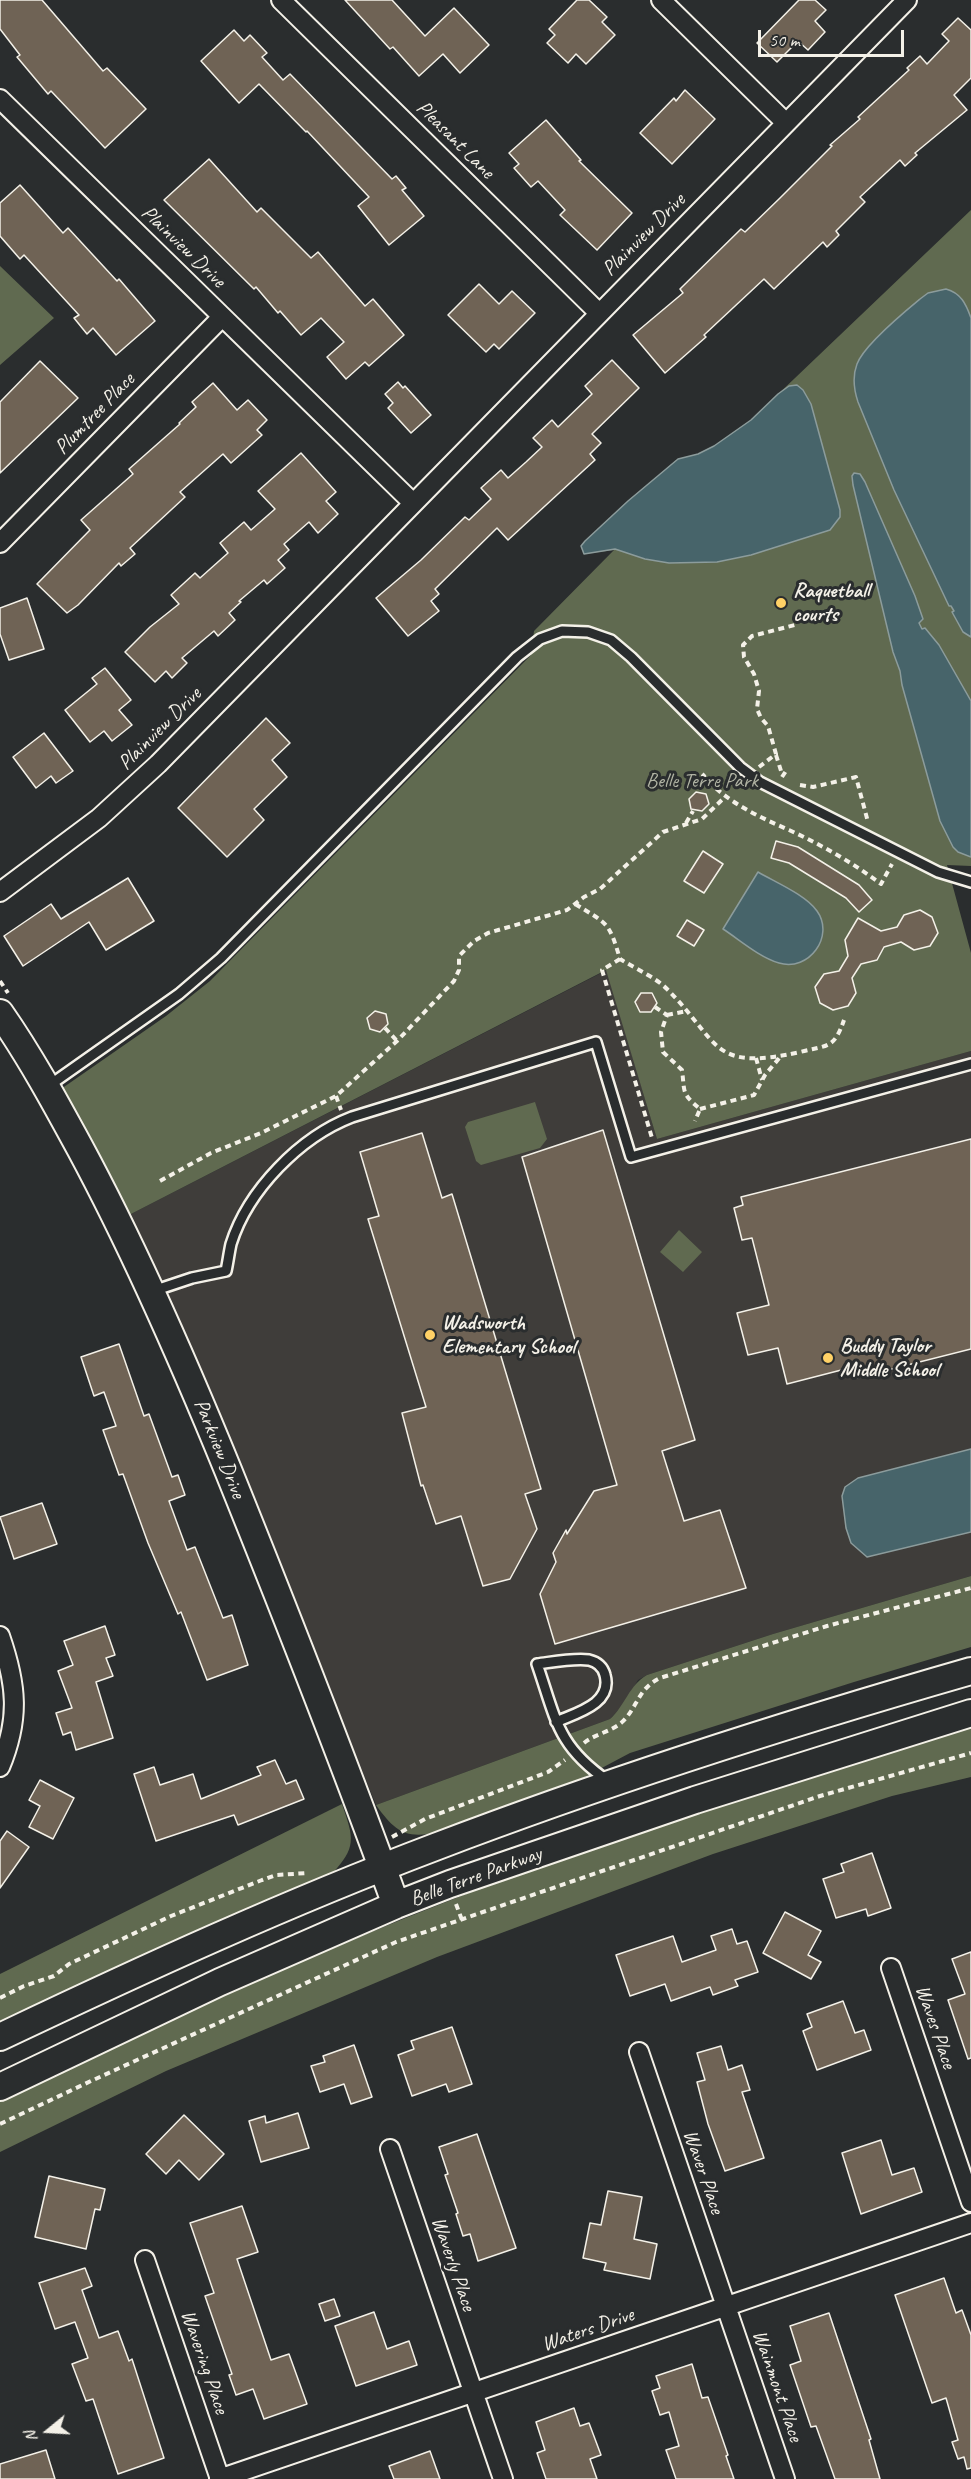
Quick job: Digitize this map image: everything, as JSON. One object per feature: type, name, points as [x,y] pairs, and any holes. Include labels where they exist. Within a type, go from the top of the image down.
[{"type":"main road","name":"Parkview Drive","points":[[0,1013],[46,1087],[114,1212],[152,1291],[198,1396],[278,1593],[396,1905]]},
{"type":"main road","name":"Belle Terre Parkway","points":[[0,2037],[230,1931],[382,1868],[724,1745],[971,1671]]},
{"type":"main road","name":"Belle Terre Parkway","points":[[0,2087],[200,1992],[396,1905],[450,1884],[694,1800],[971,1713]]},
{"type":"street","name":"Pleasant Lane","points":[[280,0],[599,313]]},
{"type":"street","points":[[661,0],[786,123]]},
{"type":"street","name":"Plainview Drive","points":[[0,892],[99,818],[158,765],[412,503],[907,0]]},
{"type":"street","name":"Plainview Drive","points":[[0,99],[412,503]]},
{"type":"street","name":"Plumtree Place","points":[[0,543],[222,316]]},
{"type":"street","points":[[0,1636],[9,1662],[15,1695],[12,1729],[0,1767]]},
{"type":"street","name":"Waves Place","points":[[891,1968],[971,2202]]},
{"type":"street","name":"Waver Place","points":[[639,2052],[726,2307]]},
{"type":"street","name":"Waverly Place","points":[[390,2149],[502,2479]]},
{"type":"street","name":"Waters Drive","points":[[220,2479],[971,2223]]},
{"type":"street","name":"Wavering Place","points":[[145,2260],[220,2479]]},
{"type":"street","name":"Wainmont Place","points":[[726,2307],[785,2479]]},
{"type":"lane","points":[[46,1087],[163,1006],[221,958],[517,657],[540,639],[562,631],[588,632],[616,644],[748,774],[771,788],[947,876],[971,882]]},
{"type":"lane","points":[[152,1291],[192,1278],[226,1271],[231,1244],[244,1215],[280,1166],[295,1150],[312,1138],[352,1117],[596,1042],[631,1157],[971,1064]]},
{"type":"lane","points":[[556,1722],[587,1708],[600,1699],[606,1688],[604,1671],[596,1663],[589,1660],[537,1664],[556,1722],[561,1735],[573,1753],[611,1784]]},
{"type":"path","points":[[789,781],[781,777],[784,773],[768,726],[759,713],[757,706],[759,691],[742,648],[747,639],[752,636],[795,626]]},
{"type":"path","points":[[748,774],[776,754]]},
{"type":"path","points":[[705,774],[703,776],[724,797],[846,860],[881,884],[898,852]]},
{"type":"path","points":[[798,784],[813,787],[856,777],[873,840]]},
{"type":"path","points":[[160,1181],[211,1153],[261,1133],[336,1096],[397,1041],[454,981],[459,970],[459,956],[474,941],[488,933],[567,910],[600,889],[663,832],[702,819],[724,797]]},
{"type":"path","points":[[686,823],[693,812]]},
{"type":"path","points":[[780,835],[782,828]]},
{"type":"path","points":[[575,904],[608,925],[620,959],[665,986],[719,1049],[741,1058],[781,1056],[832,1043],[838,1037],[844,1020]]},
{"type":"path","points":[[620,959],[602,970],[656,1150]]},
{"type":"path","points":[[655,1007],[667,1015],[687,1011]]},
{"type":"path","points":[[667,1015],[661,1032],[663,1052],[682,1070],[683,1090],[687,1098],[700,1109]]},
{"type":"path","points":[[385,1028],[397,1041]]},
{"type":"path","points":[[700,1109],[754,1095],[781,1056]]},
{"type":"path","points":[[756,1058],[763,1081]]},
{"type":"path","points":[[695,1121],[700,1109]]},
{"type":"path","points":[[587,1741],[621,1722],[642,1691],[660,1678],[827,1626],[971,1588]]},
{"type":"path","points":[[0,2124],[396,1942],[820,1796],[971,1753]]},
{"type":"path","points":[[402,1832],[425,1819],[558,1767]]},
{"type":"path","points":[[0,1998],[24,1986],[54,1976],[69,1964],[161,1921],[262,1880],[276,1875],[320,1871]]},
{"type":"path","points":[[455,1900],[462,1920]]},
{"type":"shaded area","name":"Wadsworth Elementary School","points":[[607,970],[657,1139],[971,1051],[971,1576],[773,1634],[647,1675],[638,1680],[624,1704],[610,1719],[376,1805],[235,1456],[129,1215]]},
{"type":"green space","name":"Belle Terre Park","points":[[971,210],[971,866],[947,865],[971,953],[971,1051],[657,1139],[606,970],[129,1215],[61,1089],[166,1016],[210,981],[531,655],[534,631],[614,550],[584,554],[581,546],[585,541],[678,459],[698,454],[714,446],[751,420]]},
{"type":"green space","points":[[0,266],[54,318],[0,365]]},
{"type":"green space","points":[[535,1102],[547,1139],[540,1148],[481,1165],[476,1161],[465,1127],[468,1122]]},
{"type":"green space","points":[[679,1230],[702,1252],[683,1272],[660,1252]]},
{"type":"green space","points":[[971,1576],[971,1647],[630,1753],[564,1788],[442,1831],[420,1835],[403,1832],[390,1822],[376,1805],[610,1719],[636,1684],[647,1675],[773,1634]]},
{"type":"green space","points":[[971,1727],[971,1777],[892,1796],[713,1854],[437,1957],[166,2071],[0,2152],[0,2099],[242,1987],[403,1919],[644,1829],[807,1776]]},
{"type":"green space","points":[[342,1804],[351,1834],[351,1842],[345,1857],[331,1875],[0,2026],[0,1974]]},
{"type":"water","points":[[946,289],[956,293],[971,318],[971,637],[963,632],[952,612],[954,611],[949,606],[894,490],[858,402],[854,383],[857,364],[867,348],[904,312],[928,293]]},
{"type":"water","points":[[797,385],[803,390],[811,404],[840,510],[840,517],[830,530],[751,555],[717,562],[669,563],[645,559],[615,549],[584,554],[581,546],[585,541],[678,459],[698,454],[714,446],[751,420],[778,394],[789,386]]},
{"type":"water","points":[[854,473],[860,474],[865,482],[915,596],[923,619],[919,623],[922,629],[925,628],[939,645],[971,701],[971,857],[958,852],[953,847],[940,821],[893,652],[853,485]]},
{"type":"water","points":[[758,872],[806,900],[817,911],[822,921],[821,941],[809,957],[800,962],[790,964],[772,960],[757,953],[723,929]]},
{"type":"water","points":[[971,1449],[971,1532],[867,1557],[851,1543],[846,1528],[842,1496],[845,1487],[858,1478]]},
{"type":"building","points":[[0,0],[42,0],[103,71],[107,68],[146,109],[105,148],[51,91],[48,94],[17,57],[20,55],[0,29]]},
{"type":"building","points":[[345,0],[392,0],[425,36],[454,8],[489,45],[460,73],[443,54],[419,76],[393,47],[390,49]]},
{"type":"building","points":[[577,0],[589,0],[607,17],[602,22],[615,35],[586,64],[576,54],[568,63],[547,43],[555,35],[549,29]]},
{"type":"building","points":[[799,0],[815,0],[826,10],[815,21],[825,32],[808,50],[798,41],[777,62],[757,43]]},
{"type":"building","points":[[958,18],[971,30],[971,78],[954,95],[967,110],[915,153],[917,155],[905,166],[900,160],[860,197],[865,202],[836,231],[839,235],[827,247],[823,242],[774,289],[764,279],[704,335],[706,337],[665,373],[633,335],[683,293],[680,289],[741,229],[745,232],[832,146],[830,145],[860,119],[858,117],[909,70],[907,68],[920,56],[927,64],[949,41],[942,34]]},
{"type":"building","points":[[234,30],[244,41],[250,35],[267,53],[262,57],[283,80],[290,74],[392,179],[396,176],[406,188],[402,190],[424,216],[389,245],[358,206],[369,197],[259,84],[239,103],[201,61]]},
{"type":"building","points":[[685,90],[715,119],[672,164],[640,133],[674,98],[676,101]]},
{"type":"building","points":[[546,120],[581,160],[579,161],[632,213],[597,250],[560,215],[565,210],[538,181],[531,187],[514,168],[519,164],[509,153]]},
{"type":"building","points":[[209,159],[257,212],[261,208],[311,258],[318,252],[365,306],[373,299],[404,335],[369,366],[365,362],[346,379],[327,357],[344,342],[321,318],[301,335],[256,287],[254,289],[164,200]]},
{"type":"building","points":[[20,185],[63,233],[68,228],[117,281],[119,279],[155,321],[116,355],[93,328],[87,334],[74,318],[79,315],[24,255],[20,259],[0,236],[0,203]]},
{"type":"building","points":[[479,284],[499,304],[512,291],[535,313],[499,349],[494,344],[486,352],[448,315]]},
{"type":"building","points":[[612,360],[639,388],[592,434],[601,443],[590,454],[595,460],[508,540],[497,528],[435,589],[439,594],[431,601],[439,611],[408,636],[376,598],[421,560],[465,517],[469,520],[491,499],[481,488],[501,470],[508,478],[542,447],[533,438],[552,420],[558,427],[592,394],[585,386]]},
{"type":"building","points":[[40,361],[78,398],[0,473],[0,402]]},
{"type":"building","points":[[398,382],[403,388],[405,386],[431,415],[411,433],[388,408],[393,403],[385,394]]},
{"type":"building","points":[[213,383],[237,410],[248,400],[267,420],[257,430],[262,435],[231,463],[223,454],[180,492],[185,497],[130,548],[135,554],[121,566],[119,563],[78,605],[67,613],[37,584],[90,530],[81,520],[133,474],[129,469],[180,424],[196,407],[192,402]]},
{"type":"building","points":[[301,453],[336,492],[326,501],[338,514],[318,533],[309,522],[284,544],[289,550],[278,560],[285,568],[267,584],[264,580],[239,601],[241,602],[229,613],[235,620],[218,636],[214,631],[182,658],[187,663],[172,678],[166,671],[155,682],[125,652],[150,627],[179,604],[171,595],[195,573],[200,578],[228,553],[220,543],[244,522],[251,530],[275,509],[258,491]]},
{"type":"building","points":[[27,598],[44,649],[9,660],[0,634],[0,608]]},
{"type":"building","points":[[105,668],[131,700],[119,710],[132,725],[112,741],[104,731],[90,742],[65,710],[97,684],[92,678]]},
{"type":"building","points":[[266,718],[290,743],[272,760],[287,777],[254,809],[264,820],[227,857],[178,808]]},
{"type":"building","points":[[44,733],[73,771],[56,783],[51,776],[36,788],[13,757]]},
{"type":"building","points":[[696,792],[706,794],[709,804],[702,811],[691,809],[689,799]]},
{"type":"building","points":[[776,841],[798,847],[859,885],[872,900],[859,912],[846,898],[789,863],[771,858]]},
{"type":"building","points":[[703,851],[723,864],[704,893],[684,881]]},
{"type":"building","points":[[128,878],[154,921],[106,950],[89,922],[23,966],[4,936],[51,904],[61,919]]},
{"type":"building","points":[[920,910],[932,917],[938,933],[930,946],[914,950],[901,942],[884,947],[877,960],[861,964],[852,978],[856,993],[848,1006],[833,1010],[820,1003],[815,987],[824,974],[839,971],[848,956],[845,940],[858,918],[881,931],[897,927],[904,915]]},
{"type":"building","points":[[687,920],[704,930],[694,946],[677,936]]},
{"type":"building","points":[[641,993],[652,993],[657,1003],[651,1012],[640,1012],[635,1002]]},
{"type":"building","points":[[375,1011],[386,1014],[388,1024],[380,1032],[370,1029],[367,1018]]},
{"type":"building","points":[[603,1130],[695,1440],[662,1451],[684,1521],[720,1510],[746,1588],[555,1644],[540,1594],[556,1562],[553,1553],[566,1530],[567,1534],[594,1491],[617,1485],[522,1157]]},
{"type":"building","points":[[422,1133],[442,1198],[452,1194],[541,1489],[525,1494],[537,1529],[510,1579],[483,1586],[461,1516],[436,1524],[423,1485],[421,1486],[402,1413],[426,1407],[368,1219],[379,1216],[360,1152]]},
{"type":"building","points":[[971,1139],[971,1349],[856,1378],[853,1367],[787,1384],[778,1348],[748,1355],[737,1313],[769,1305],[752,1238],[742,1240],[734,1208],[743,1205],[741,1197]]},
{"type":"building","points":[[119,1344],[144,1416],[149,1414],[172,1477],[178,1475],[185,1495],[169,1501],[187,1550],[195,1547],[223,1618],[232,1615],[248,1665],[207,1680],[181,1612],[178,1614],[148,1543],[123,1474],[119,1475],[103,1430],[116,1426],[104,1392],[94,1396],[81,1357]]},
{"type":"building","points":[[42,1503],[57,1544],[14,1559],[0,1517]]},
{"type":"building","points":[[105,1626],[115,1655],[106,1658],[113,1676],[96,1682],[113,1738],[76,1750],[71,1732],[63,1735],[56,1713],[72,1708],[58,1671],[73,1665],[64,1641]]},
{"type":"building","points":[[275,1760],[286,1784],[296,1780],[304,1799],[238,1825],[234,1815],[156,1841],[134,1774],[154,1767],[160,1785],[193,1774],[201,1799],[261,1775],[257,1767]]},
{"type":"building","points":[[40,1780],[74,1798],[53,1839],[29,1827],[40,1806],[29,1800]]},
{"type":"building","points":[[7,1831],[29,1847],[0,1888],[0,1841]]},
{"type":"building","points":[[872,1853],[891,1908],[868,1916],[866,1909],[836,1918],[823,1879],[844,1872],[841,1864]]},
{"type":"building","points":[[785,1912],[821,1931],[808,1955],[821,1962],[811,1979],[763,1953]]},
{"type":"building","points":[[732,1929],[737,1944],[747,1941],[758,1972],[735,1980],[738,1986],[713,1995],[710,1987],[671,2001],[665,1984],[630,1996],[616,1955],[673,1936],[682,1962],[716,1950],[711,1936]]},
{"type":"building","points":[[971,1952],[971,2058],[968,2059],[948,2000],[965,1994],[952,1959]]},
{"type":"building","points":[[843,2001],[855,2033],[864,2030],[871,2050],[817,2070],[803,2031],[812,2027],[807,2014]]},
{"type":"building","points":[[452,2027],[472,2084],[449,2092],[446,2084],[412,2096],[398,2055],[414,2049],[411,2041]]},
{"type":"building","points":[[354,2045],[372,2097],[351,2104],[344,2084],[320,2092],[311,2066],[325,2062],[323,2056]]},
{"type":"building","points":[[721,2046],[728,2070],[742,2065],[750,2090],[742,2092],[764,2158],[725,2171],[708,2124],[697,2082],[705,2080],[697,2053]]},
{"type":"building","points":[[298,2113],[309,2148],[261,2162],[249,2121],[265,2116],[266,2123]]},
{"type":"building","points":[[184,2115],[224,2154],[199,2180],[179,2160],[166,2174],[146,2154]]},
{"type":"building","points":[[477,2134],[516,2248],[478,2261],[470,2234],[463,2236],[439,2147]]},
{"type":"building","points":[[881,2140],[892,2175],[914,2168],[922,2192],[861,2214],[842,2153]]},
{"type":"building","points":[[49,2176],[105,2189],[100,2210],[95,2209],[86,2249],[35,2237]]},
{"type":"building","points":[[608,2191],[642,2197],[634,2239],[657,2244],[650,2279],[604,2270],[606,2263],[583,2258],[590,2223],[601,2225]]},
{"type":"building","points":[[242,2206],[258,2252],[237,2259],[271,2360],[289,2354],[307,2404],[264,2419],[253,2389],[236,2395],[229,2375],[232,2374],[205,2296],[214,2293],[190,2223]]},
{"type":"building","points":[[85,2268],[92,2286],[82,2290],[99,2338],[118,2331],[129,2361],[132,2359],[164,2458],[118,2474],[93,2399],[86,2401],[72,2364],[88,2358],[75,2322],[55,2329],[39,2283]]},
{"type":"building","points":[[944,2278],[956,2313],[962,2310],[971,2335],[971,2468],[967,2469],[964,2457],[958,2459],[952,2442],[958,2440],[946,2398],[932,2403],[895,2295]]},
{"type":"building","points":[[334,2299],[340,2316],[325,2321],[319,2304]]},
{"type":"building","points":[[374,2312],[387,2349],[409,2341],[417,2365],[356,2386],[335,2326]]},
{"type":"building","points":[[829,2313],[871,2439],[869,2440],[880,2479],[835,2479],[816,2426],[811,2427],[790,2365],[801,2361],[790,2326]]},
{"type":"building","points":[[692,2364],[702,2398],[708,2397],[734,2479],[676,2479],[666,2450],[679,2446],[669,2412],[660,2415],[652,2391],[660,2388],[656,2376]]},
{"type":"building","points":[[574,2408],[580,2426],[589,2423],[601,2455],[590,2459],[597,2479],[546,2479],[537,2453],[545,2450],[536,2422]]},
{"type":"building","points":[[46,2450],[55,2479],[0,2479],[0,2464]]},
{"type":"building","points":[[430,2451],[440,2479],[394,2479],[389,2466]]},
{"type":"place","name":"Raquetball courts","points":[[781,603]]},
{"type":"place","name":"Wadsworth Elementary School","points":[[430,1335]]},
{"type":"place","name":"Buddy Taylor Middle School","points":[[828,1358]]}]
